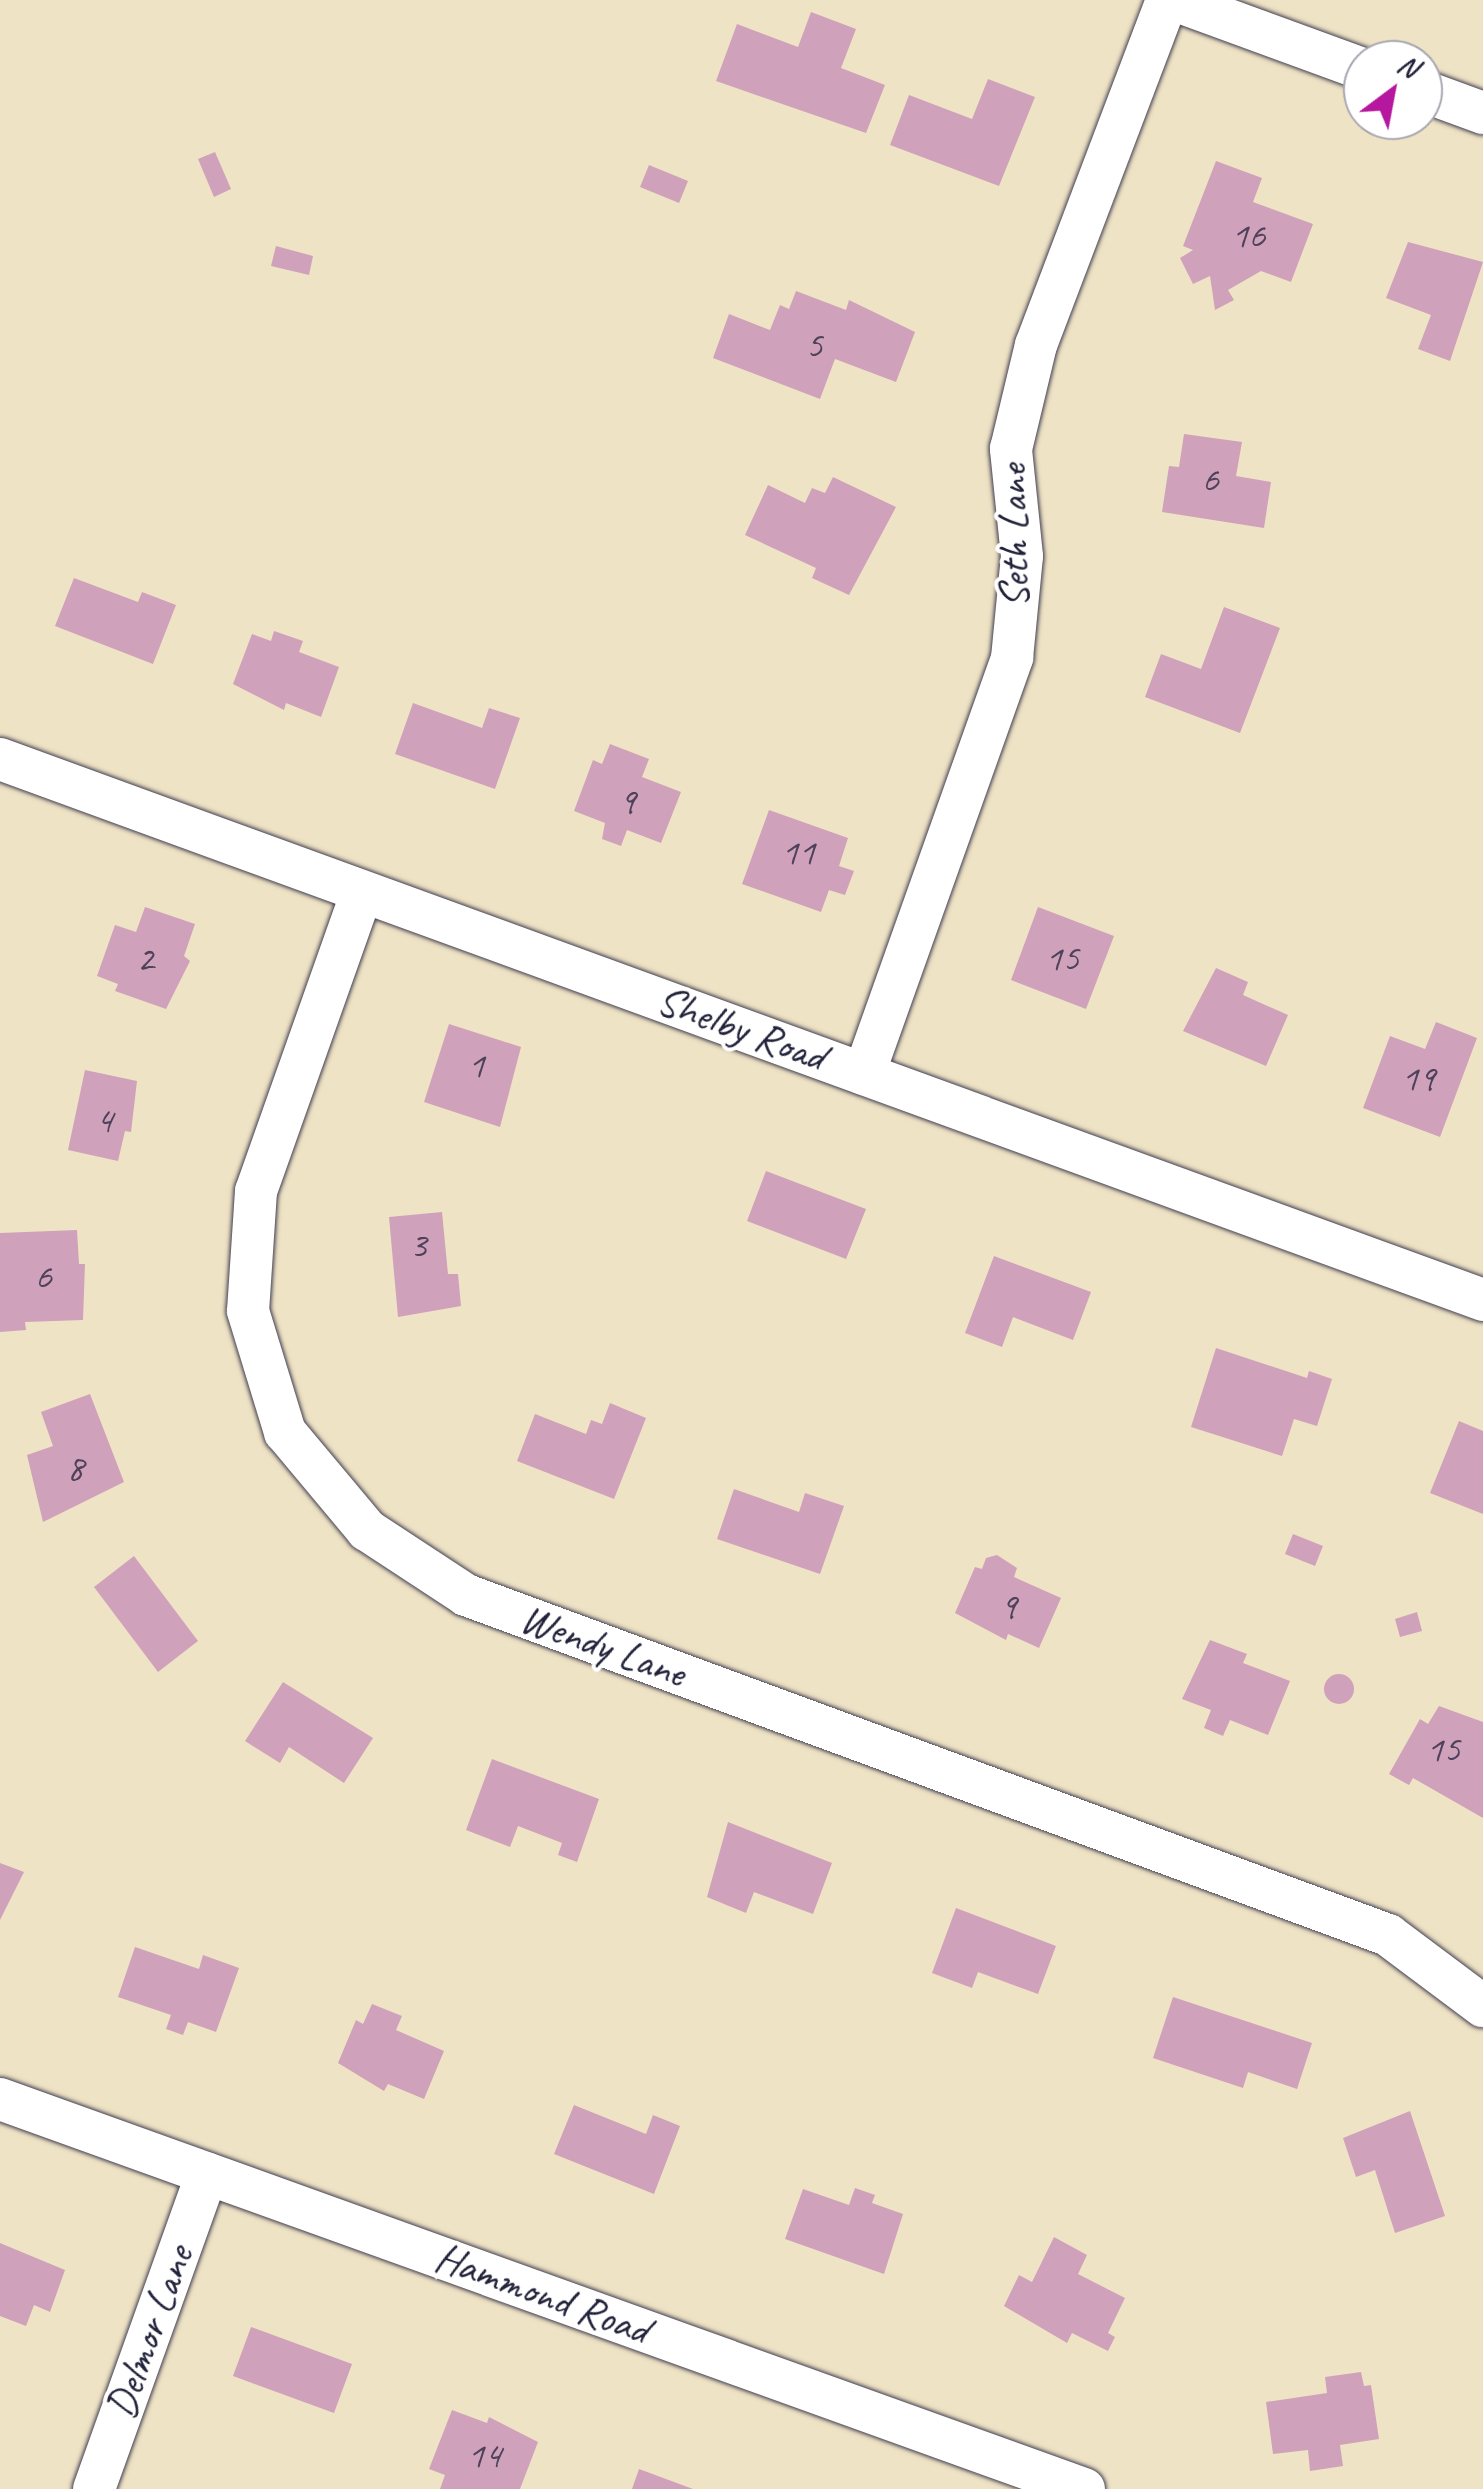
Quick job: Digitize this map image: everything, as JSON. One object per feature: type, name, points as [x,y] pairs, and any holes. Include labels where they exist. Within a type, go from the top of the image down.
[{"type":"street","points":[[1171,0],[1343,62]]},
{"type":"street","name":"Seth Lane","points":[[864,1074],[1012,658],[1022,556],[1011,448],[1036,346],[1171,0]]},
{"type":"street","points":[[1443,98],[1483,113]]},
{"type":"street","name":"Shelby Road","points":[[0,759],[1483,1300]]},
{"type":"street","name":"Wendy Lane","points":[[362,892],[256,1192],[248,1311],[285,1432],[367,1530],[466,1596],[1388,1935],[1483,2006]]},
{"type":"street","name":"Hammond Road","points":[[0,2098],[1084,2489]]},
{"type":"street","name":"Delmor Lane","points":[[94,2489],[207,2174]]},
{"type":"building","points":[[811,12],[856,29],[841,68],[885,85],[866,133],[716,81],[737,24],[798,47]]},
{"type":"building","points":[[988,79],[1035,97],[999,186],[890,145],[909,95],[972,119]]},
{"type":"building","points":[[215,152],[231,189],[214,197],[198,159]]},
{"type":"building","points":[[1216,161],[1262,178],[1253,202],[1313,224],[1291,282],[1261,271],[1228,290],[1234,300],[1215,310],[1210,276],[1193,284],[1180,258],[1193,250],[1183,246]]},
{"type":"building","points":[[649,165],[688,181],[679,203],[640,187]]},
{"type":"building","points":[[1408,242],[1483,262],[1450,361],[1418,349],[1431,315],[1386,298]]},
{"type":"building","points":[[276,246],[313,256],[309,275],[271,266]]},
{"type":"building","points":[[796,291],[846,310],[849,300],[915,332],[896,382],[835,359],[820,399],[713,358],[729,314],[770,330],[780,305],[789,309]]},
{"type":"building","points":[[1184,434],[1242,442],[1236,476],[1271,482],[1264,528],[1162,512],[1169,466],[1179,467]]},
{"type":"building","points":[[833,477],[896,507],[849,595],[812,578],[816,568],[745,535],[768,485],[805,503],[812,488],[825,493]]},
{"type":"building","points":[[74,578],[138,602],[142,592],[176,605],[153,664],[55,626]]},
{"type":"building","points":[[1224,607],[1280,628],[1240,733],[1145,697],[1161,654],[1201,669]]},
{"type":"building","points":[[274,631],[303,641],[299,652],[339,667],[321,717],[286,703],[284,710],[233,684],[252,634],[271,641]]},
{"type":"building","points":[[413,703],[482,728],[489,708],[520,718],[495,789],[395,754]]},
{"type":"building","points":[[610,744],[649,759],[642,777],[681,792],[661,843],[627,830],[621,846],[602,839],[605,823],[574,811],[593,760],[602,764]]},
{"type":"building","points":[[769,810],[848,838],[839,866],[854,871],[845,895],[829,890],[821,912],[742,884]]},
{"type":"building","points":[[145,907],[195,924],[184,956],[190,961],[166,1009],[115,991],[118,984],[97,976],[115,925],[136,932]]},
{"type":"building","points":[[1038,907],[1114,936],[1086,1009],[1011,980]]},
{"type":"building","points":[[1216,968],[1248,982],[1243,995],[1288,1015],[1266,1066],[1183,1031]]},
{"type":"building","points":[[1436,1022],[1477,1038],[1440,1137],[1363,1108],[1390,1036],[1425,1049]]},
{"type":"building","points":[[449,1024],[521,1047],[500,1127],[424,1102]]},
{"type":"building","points":[[85,1070],[137,1081],[131,1132],[125,1131],[118,1161],[68,1150]]},
{"type":"building","points":[[766,1171],[866,1209],[846,1259],[747,1221]]},
{"type":"building","points":[[442,1212],[448,1274],[458,1274],[461,1306],[398,1317],[389,1217]]},
{"type":"building","points":[[77,1230],[79,1264],[85,1264],[83,1320],[25,1322],[26,1330],[0,1332],[0,1233]]},
{"type":"building","points":[[994,1256],[1091,1292],[1073,1340],[1013,1317],[1002,1347],[965,1333]]},
{"type":"building","points":[[1216,1348],[1307,1378],[1309,1371],[1332,1379],[1317,1426],[1294,1419],[1282,1456],[1191,1427]]},
{"type":"building","points":[[90,1394],[124,1482],[43,1522],[27,1455],[53,1446],[41,1412]]},
{"type":"building","points":[[610,1403],[646,1418],[614,1499],[517,1461],[535,1414],[586,1434],[591,1420],[602,1424]]},
{"type":"building","points":[[1459,1421],[1483,1431],[1483,1514],[1430,1493]]},
{"type":"building","points":[[734,1489],[799,1512],[805,1493],[844,1506],[820,1574],[717,1539]]},
{"type":"building","points":[[1293,1534],[1323,1546],[1315,1566],[1285,1554]]},
{"type":"building","points":[[997,1555],[1017,1568],[1014,1577],[1061,1598],[1039,1648],[1008,1634],[1006,1640],[955,1613],[975,1567],[982,1569],[986,1558]]},
{"type":"building","points":[[134,1556],[198,1641],[158,1672],[94,1587]]},
{"type":"building","points":[[1417,1612],[1422,1631],[1400,1637],[1395,1619]]},
{"type":"building","points":[[1210,1640],[1247,1654],[1243,1663],[1290,1681],[1268,1735],[1230,1720],[1223,1736],[1204,1728],[1211,1710],[1182,1699]]},
{"type":"building","points":[[1339,1674],[1349,1679],[1354,1689],[1349,1699],[1339,1704],[1329,1699],[1324,1689],[1329,1679]]},
{"type":"building","points":[[283,1682],[373,1738],[344,1783],[289,1747],[280,1763],[245,1741]]},
{"type":"building","points":[[1439,1706],[1483,1722],[1483,1818],[1413,1778],[1409,1785],[1389,1774],[1420,1719],[1428,1724]]},
{"type":"building","points":[[492,1759],[599,1799],[577,1862],[558,1855],[562,1843],[518,1826],[510,1847],[466,1830]]},
{"type":"building","points":[[728,1822],[832,1863],[813,1914],[754,1892],[746,1913],[707,1897]]},
{"type":"building","points":[[0,1863],[24,1872],[0,1920]]},
{"type":"building","points":[[956,1908],[1056,1946],[1038,1994],[978,1972],[972,1988],[932,1973]]},
{"type":"building","points":[[135,1947],[199,1969],[203,1955],[239,1968],[216,2032],[188,2022],[183,2035],[166,2029],[171,2015],[118,1997]]},
{"type":"building","points":[[1173,1997],[1312,2043],[1297,2089],[1248,2072],[1243,2088],[1153,2058]]},
{"type":"building","points":[[372,2004],[402,2016],[396,2030],[444,2051],[424,2099],[388,2084],[384,2091],[338,2063],[356,2020],[363,2024]]},
{"type":"building","points":[[574,2105],[646,2134],[653,2115],[680,2126],[654,2194],[554,2154]]},
{"type":"building","points":[[1410,2111],[1445,2216],[1395,2233],[1375,2170],[1356,2177],[1343,2138]]},
{"type":"building","points":[[855,2188],[875,2195],[872,2203],[903,2214],[884,2274],[785,2239],[803,2189],[849,2205]]},
{"type":"building","points":[[1054,2237],[1087,2255],[1078,2274],[1125,2298],[1108,2333],[1115,2337],[1108,2351],[1072,2333],[1067,2343],[1004,2306],[1019,2275],[1032,2282]]},
{"type":"building","points":[[0,2243],[65,2270],[50,2312],[34,2305],[26,2326],[0,2316]]},
{"type":"building","points":[[251,2327],[352,2364],[334,2413],[233,2376]]},
{"type":"building","points":[[1361,2372],[1364,2386],[1371,2385],[1379,2439],[1340,2445],[1343,2466],[1310,2471],[1308,2450],[1273,2454],[1266,2402],[1327,2393],[1325,2377]]},
{"type":"building","points":[[452,2410],[487,2423],[489,2417],[538,2442],[520,2489],[440,2489],[445,2475],[429,2469]]},
{"type":"building","points":[[639,2469],[693,2489],[632,2489]]}]
